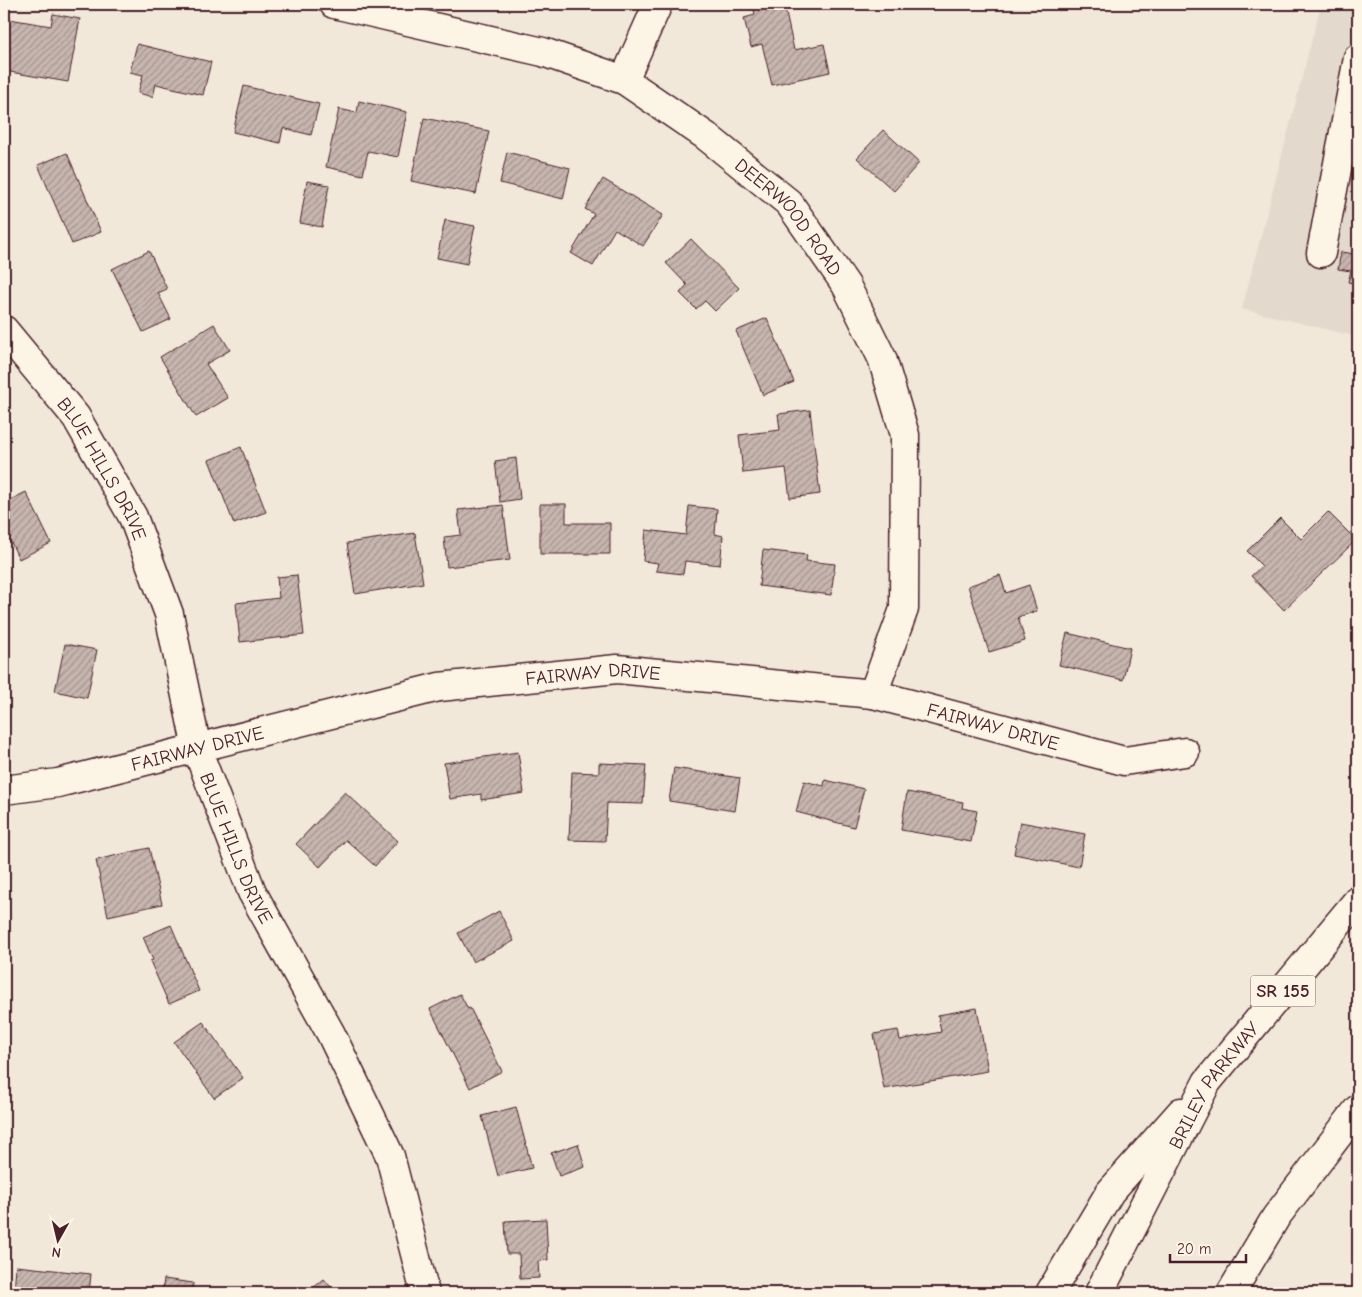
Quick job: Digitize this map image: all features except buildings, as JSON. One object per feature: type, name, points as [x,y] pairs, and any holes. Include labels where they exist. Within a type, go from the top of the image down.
[{"type":"main road","name":"DEERWOOD ROAD","points":[[334,4],[544,52],[624,80],[706,136],[789,203],[846,285],[882,358],[905,435],[904,609],[873,694]]},
{"type":"main road","points":[[624,80],[658,4]]},
{"type":"main road","points":[[1321,253],[1358,58]]},
{"type":"main road","name":"BLUE HILLS DRIVE","points":[[4,330],[76,417],[133,517],[169,614],[197,749],[252,892],[331,1034],[390,1156],[425,1293]]},
{"type":"main road","name":"FAIRWAY DRIVE","points":[[4,790],[58,783],[439,687],[617,669],[873,694],[1124,760],[1185,752]]},
{"type":"main road","name":"BRILEY PARKWAY","points":[[1100,1293],[1207,1082],[1358,900]]},
{"type":"main road","points":[[1050,1293],[1110,1192],[1207,1082]]},
{"type":"main road","points":[[1231,1293],[1276,1217],[1358,1109]]},
{"type":"shaded area","points":[[1321,4],[1358,4],[1358,337],[1242,309]]}]
